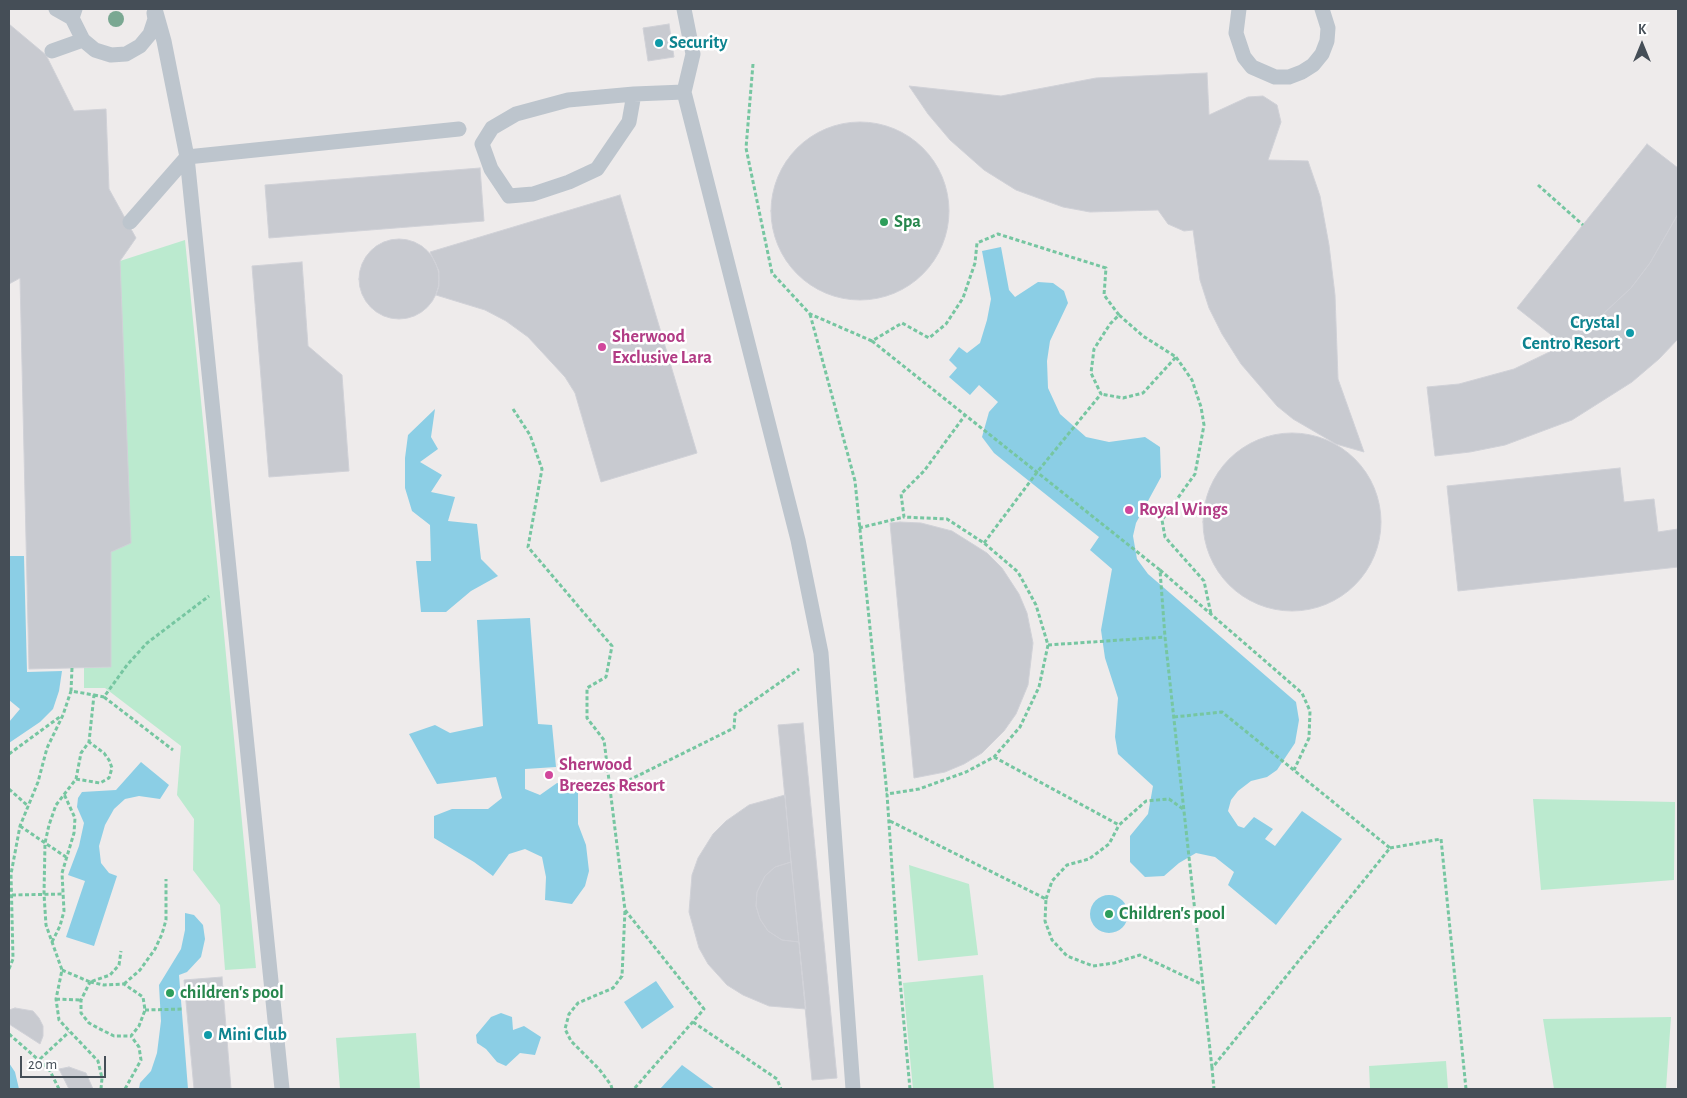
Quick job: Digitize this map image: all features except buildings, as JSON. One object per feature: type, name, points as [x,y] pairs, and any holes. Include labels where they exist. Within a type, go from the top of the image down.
[{"type":"lane","points":[[56,9],[73,13],[83,40],[95,50],[111,55],[126,54],[140,46],[150,34],[155,19],[154,9]]},
{"type":"lane","points":[[154,9],[164,41],[187,157],[282,1089]]},
{"type":"lane","points":[[684,9],[693,54],[684,92],[798,540],[821,653],[853,1089]]},
{"type":"lane","points":[[1239,9],[1236,33],[1244,57],[1252,66],[1275,77],[1289,77],[1302,72],[1313,65],[1322,54],[1327,41],[1328,28],[1322,9]]},
{"type":"lane","points":[[52,51],[83,40]]},
{"type":"lane","points":[[634,94],[629,122],[597,169],[569,182],[533,194],[509,196],[491,169],[482,144],[492,128],[516,114],[568,100],[634,94],[684,92]]},
{"type":"lane","points":[[130,222],[187,157],[458,129]]},
{"type":"path","points":[[753,64],[746,148],[772,273],[810,314],[872,341],[1038,470],[1160,570],[1302,694],[1310,711],[1309,738],[1294,770]]},
{"type":"path","points":[[1538,185],[1583,225]]},
{"type":"path","points":[[872,341],[902,323],[929,338],[946,324],[963,298],[975,262],[977,243],[998,234],[1106,268],[1104,295],[1120,315],[1143,336],[1176,357],[1192,380],[1201,407],[1204,425],[1195,474],[1162,520],[1165,537],[1204,581],[1211,614]]},
{"type":"path","points":[[810,314],[855,481],[888,794],[899,970],[910,1089]]},
{"type":"path","points":[[1101,394],[1090,373],[1094,348],[1110,324],[1120,315]]},
{"type":"path","points":[[1101,394],[1123,398],[1143,393],[1176,357]]},
{"type":"path","points":[[984,543],[1038,470],[1101,394]]},
{"type":"path","points":[[513,409],[530,434],[542,469],[528,547],[612,646],[606,677],[588,688],[588,718],[604,740],[611,789],[624,910],[622,976],[613,988],[578,1003],[569,1014],[565,1029],[571,1041],[599,1069],[611,1084],[612,1089]]},
{"type":"path","points":[[904,517],[901,494],[924,470],[966,414]]},
{"type":"path","points":[[859,528],[904,517],[947,519],[984,543],[1018,572],[1036,605],[1048,645],[1039,687],[1020,727],[994,757],[966,772],[919,789],[888,794]]},
{"type":"path","points":[[1160,570],[1165,637],[1201,984],[1214,1089]]},
{"type":"path","points":[[104,697],[127,665],[147,644],[213,593]]},
{"type":"path","points":[[1048,645],[1165,637]]},
{"type":"path","points":[[611,789],[734,728],[735,714],[821,653]]},
{"type":"path","points":[[9,969],[13,959],[12,874],[20,826],[38,782],[50,740],[63,715],[71,691],[72,668]]},
{"type":"path","points":[[71,691],[104,697],[173,750]]},
{"type":"path","points":[[94,695],[89,742],[81,752],[76,780],[56,805],[45,843],[44,894],[46,925],[62,970],[56,1000],[59,1020],[98,1061],[102,1078],[101,1089]]},
{"type":"path","points":[[1174,717],[1222,712],[1390,848]]},
{"type":"path","points":[[9,754],[63,715]]},
{"type":"path","points":[[76,780],[100,783],[109,778],[112,768],[109,760],[104,752],[89,742]]},
{"type":"path","points":[[994,757],[1119,825]]},
{"type":"path","points":[[9,789],[28,806]]},
{"type":"path","points":[[52,943],[60,926],[64,911],[62,873],[74,833],[75,818],[64,794]]},
{"type":"path","points":[[1183,810],[1168,799],[1146,801],[1119,825],[1109,844],[1089,859],[1067,866],[1052,881],[1046,899],[1045,921],[1052,940],[1067,956],[1093,966],[1114,964],[1140,955],[1201,984]]},
{"type":"path","points":[[890,821],[1046,899]]},
{"type":"path","points":[[20,826],[66,857]]},
{"type":"path","points":[[1212,1068],[1390,848],[1442,839],[1466,1089]]},
{"type":"path","points":[[124,984],[140,970],[156,948],[162,934],[166,920],[166,879]]},
{"type":"path","points":[[12,895],[64,894]]},
{"type":"path","points":[[624,910],[704,1009],[634,1089]]},
{"type":"path","points":[[121,951],[119,965],[110,975],[90,982],[81,1000],[81,1013],[89,1023],[114,1036],[131,1036]]},
{"type":"path","points":[[62,970],[90,982],[104,985],[124,984],[143,997],[145,1010],[139,1026],[131,1036]]},
{"type":"path","points":[[56,1000],[81,1000]]},
{"type":"path","points":[[145,1010],[184,1009]]},
{"type":"path","points":[[693,1022],[777,1079],[781,1089]]},
{"type":"path","points":[[40,1059],[69,1032]]},
{"type":"path","points":[[9,1034],[40,1059],[49,1069],[58,1089]]},
{"type":"path","points":[[125,1089],[141,1060],[139,1047],[131,1036]]},
{"type":"green space","points":[[185,240],[256,968],[225,970],[220,905],[193,870],[194,819],[177,795],[181,746],[105,688],[84,688],[84,668],[111,667],[111,552],[120,261]]},
{"type":"green space","points":[[1533,799],[1675,802],[1674,880],[1541,890]]},
{"type":"green space","points":[[909,865],[969,884],[978,955],[918,961]]},
{"type":"green space","points":[[983,975],[994,1089],[913,1089],[903,983]]},
{"type":"green space","points":[[1671,1017],[1666,1089],[1554,1089],[1543,1019]]},
{"type":"green space","points":[[416,1033],[420,1089],[340,1089],[336,1038]]},
{"type":"green space","points":[[1446,1061],[1448,1089],[1370,1089],[1369,1066]]},
{"type":"water","points":[[1001,247],[1009,290],[1015,297],[1038,282],[1053,283],[1064,291],[1068,303],[1050,341],[1047,361],[1048,388],[1060,414],[1086,437],[1109,442],[1145,437],[1160,447],[1161,477],[1136,523],[1133,536],[1137,559],[1148,574],[1296,702],[1299,720],[1295,743],[1277,770],[1267,777],[1251,781],[1238,791],[1231,800],[1228,811],[1238,826],[1244,828],[1254,817],[1273,829],[1265,839],[1275,846],[1302,811],[1342,839],[1276,925],[1228,885],[1234,872],[1215,857],[1196,853],[1179,863],[1164,876],[1145,877],[1130,862],[1130,836],[1148,814],[1153,786],[1118,754],[1115,737],[1118,698],[1105,658],[1101,630],[1112,569],[1090,550],[1099,537],[994,453],[982,437],[989,412],[998,402],[979,385],[970,395],[949,377],[957,368],[949,360],[959,347],[967,353],[980,343],[987,320],[991,299],[982,251]]},
{"type":"water","points":[[435,409],[431,437],[438,449],[420,462],[442,475],[431,492],[455,497],[448,521],[477,524],[481,559],[498,576],[471,591],[446,612],[421,612],[416,561],[431,561],[430,525],[412,511],[405,488],[405,458],[408,435]]},
{"type":"water","points":[[9,556],[24,556],[27,672],[62,671],[59,691],[53,709],[40,722],[9,743],[9,722],[20,709],[9,700]]},
{"type":"water","points":[[530,618],[538,724],[552,725],[556,767],[525,769],[525,789],[540,795],[557,783],[578,787],[578,824],[586,845],[589,871],[585,886],[572,904],[545,900],[546,877],[542,857],[525,849],[509,854],[493,876],[434,838],[434,816],[452,809],[488,809],[502,798],[496,777],[437,784],[409,734],[435,725],[450,733],[483,726],[477,620]]},
{"type":"water","points":[[141,762],[169,785],[160,799],[139,796],[125,799],[114,809],[105,825],[99,846],[101,863],[109,873],[117,876],[94,946],[66,937],[85,881],[68,875],[79,846],[84,823],[77,807],[78,798],[82,792],[116,790]]},
{"type":"water","name":"Children's pool","points":[[1109,895],[1123,900],[1128,914],[1123,928],[1109,933],[1095,928],[1090,914],[1095,900]]},
{"type":"water","name":"children's pool","points":[[185,913],[194,915],[203,925],[205,939],[201,957],[187,972],[179,975],[188,1089],[139,1089],[140,1083],[151,1071],[157,1053],[161,1021],[159,985],[181,949],[185,930]]},
{"type":"water","points":[[656,981],[674,1007],[642,1029],[624,1002]]},
{"type":"water","points":[[501,1013],[512,1017],[513,1030],[524,1026],[541,1037],[535,1055],[520,1053],[506,1066],[497,1062],[486,1049],[477,1043],[476,1035],[491,1017]]},
{"type":"water","points":[[9,1063],[15,1072],[19,1089],[9,1089]]},
{"type":"water","points":[[682,1065],[715,1089],[660,1089]]},
{"type":"place","name":"Security","points":[[659,43]]},
{"type":"place","name":"Spa","points":[[884,222]]},
{"type":"place","name":"Crystal Centro Resort","points":[[1630,333]]},
{"type":"place","name":"Sherwood Exclusive Lara","points":[[602,347]]},
{"type":"place","name":"Royal Wings","points":[[1129,510]]},
{"type":"place","name":"Sherwood Breezes Resort","points":[[549,775]]},
{"type":"place","name":"Children's pool","points":[[1109,914]]},
{"type":"place","name":"children's pool","points":[[170,993]]},
{"type":"place","name":"Mini Club","points":[[208,1035]]}]
